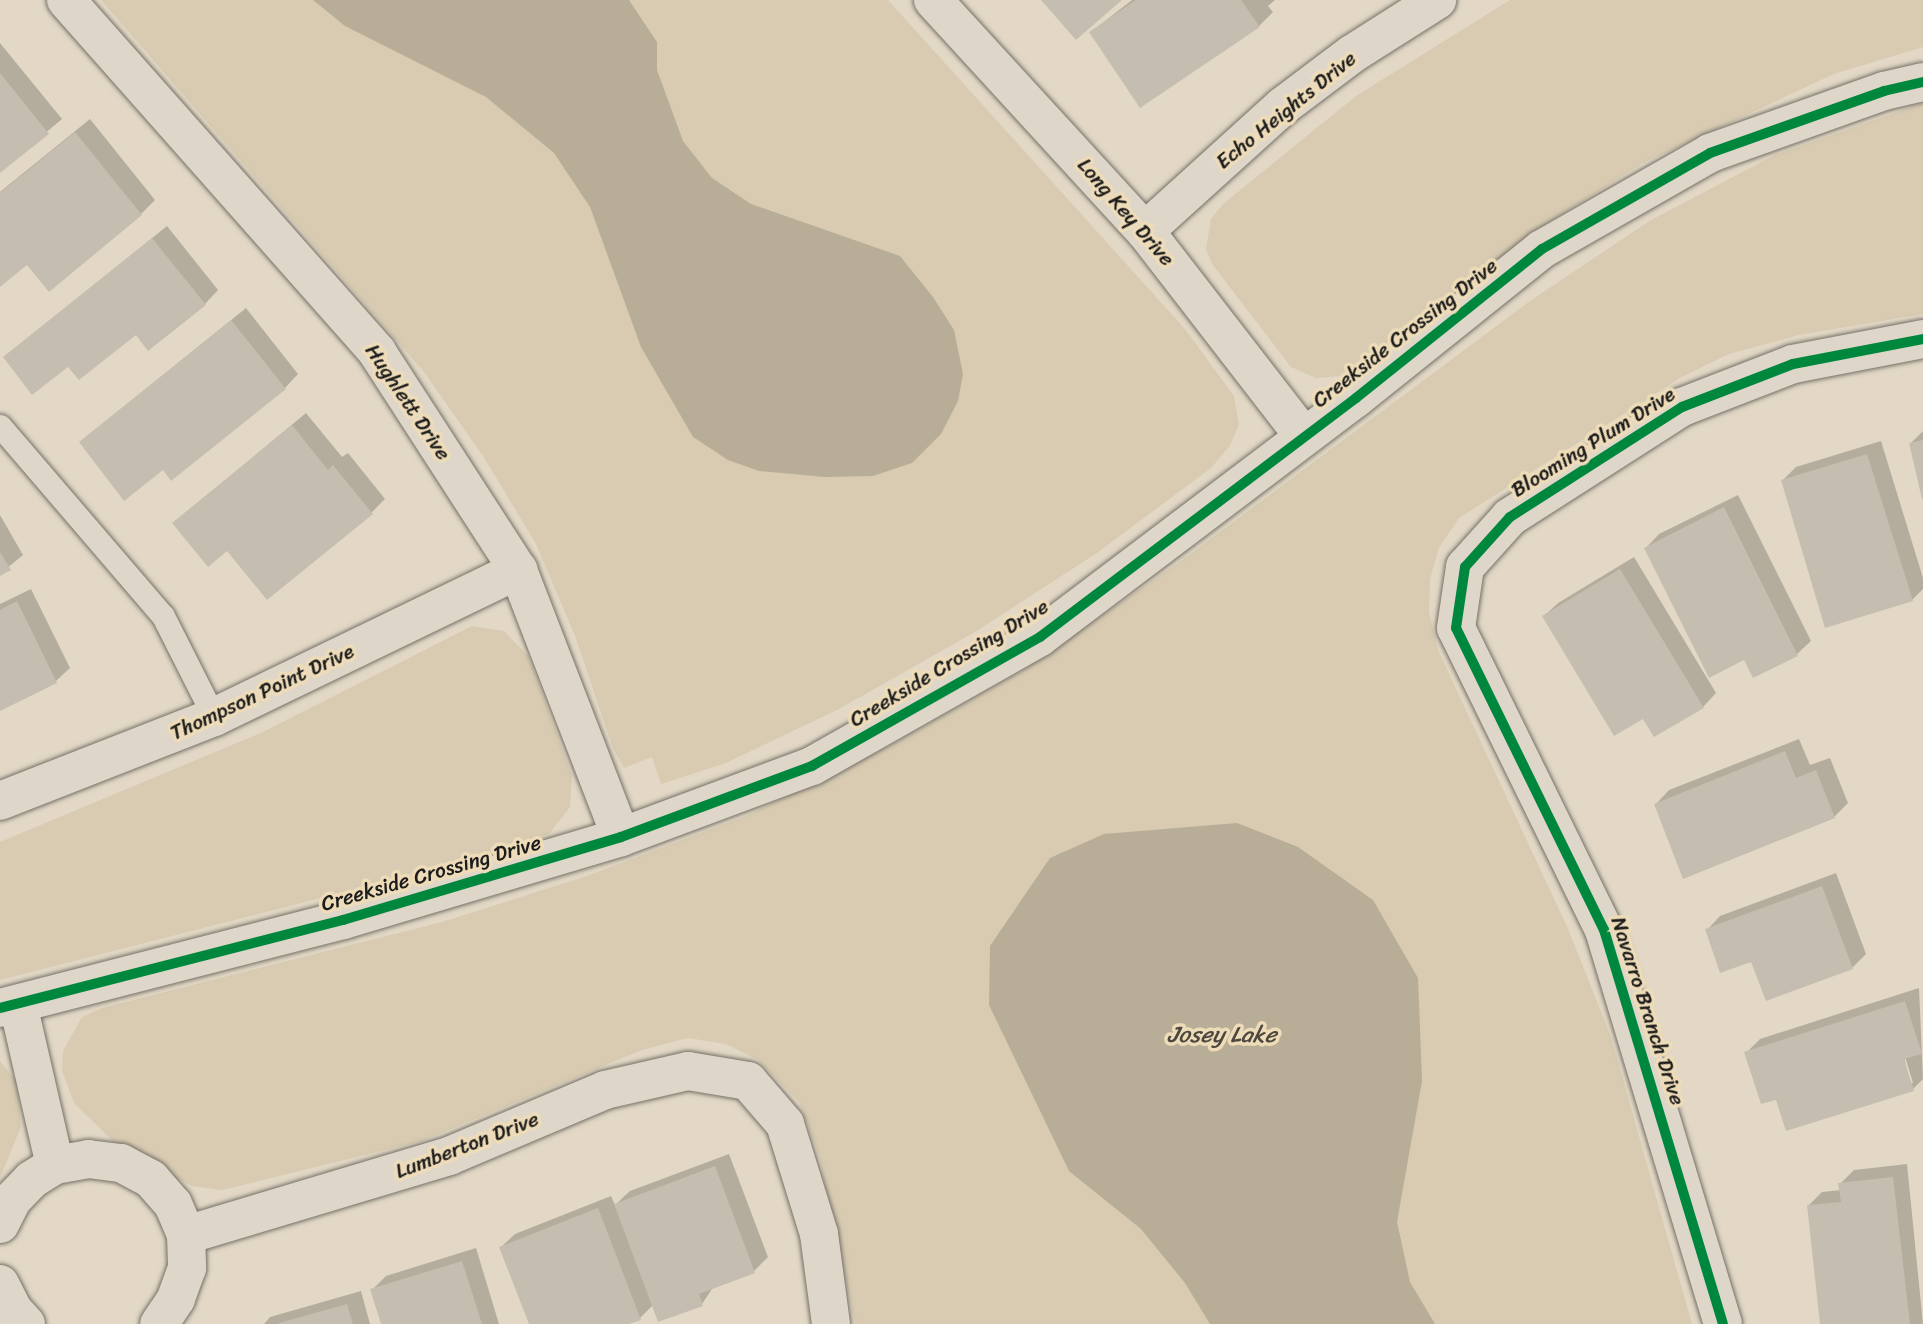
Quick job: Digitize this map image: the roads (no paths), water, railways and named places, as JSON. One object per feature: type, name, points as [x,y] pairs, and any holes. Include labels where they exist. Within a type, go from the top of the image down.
[{"type":"street","name":"Hughlett Drive","points":[[66,0],[377,352],[518,570],[621,837]]},
{"type":"street","name":"Long Key Drive","points":[[933,0],[1145,230],[1304,437]]},
{"type":"street","name":"Echo Heights Drive","points":[[1145,230],[1283,106],[1352,54],[1437,0]]},
{"type":"street","name":"Creekside Crossing Drive","points":[[9,1006],[343,920],[621,837],[811,766],[1040,637],[1304,437],[1542,249],[1710,153],[1884,90],[1923,82]]},
{"type":"street","name":"Blooming Plum Drive","points":[[1465,567],[1510,517],[1682,407],[1793,364],[1923,339]]},
{"type":"street","name":"Navarro Branch Drive","points":[[1465,567],[1456,628],[1604,930],[1723,1324]]},
{"type":"street","name":"Thompson Point Drive","points":[[0,802],[214,717],[518,570]]},
{"type":"street","points":[[9,1006],[55,1165]]},
{"type":"street","name":"Lumberton Drive","points":[[186,1235],[449,1156],[605,1090],[688,1071],[748,1081],[785,1124],[819,1234],[831,1324]]},
{"type":"street","points":[[0,1224],[22,1190],[55,1165],[88,1159],[121,1163],[141,1174],[173,1204],[186,1235],[187,1268],[176,1300],[159,1324]]},
{"type":"street","points":[[0,1284],[13,1310],[26,1324]]},
{"type":"lane","points":[[0,426],[163,616],[214,717]]},
{"type":"water","points":[[313,0],[629,0],[657,42],[657,70],[683,141],[712,178],[751,204],[900,256],[933,297],[954,330],[963,374],[958,401],[941,434],[912,463],[873,476],[825,477],[759,471],[728,460],[693,437],[641,347],[590,207],[554,153],[486,97],[345,26]]},
{"type":"water","name":"Josey Lake","points":[[1237,823],[1298,847],[1373,900],[1418,978],[1422,1081],[1397,1222],[1410,1282],[1435,1324],[1210,1324],[1185,1283],[1141,1229],[1069,1171],[989,1005],[990,946],[1050,858],[1104,834]]}]
